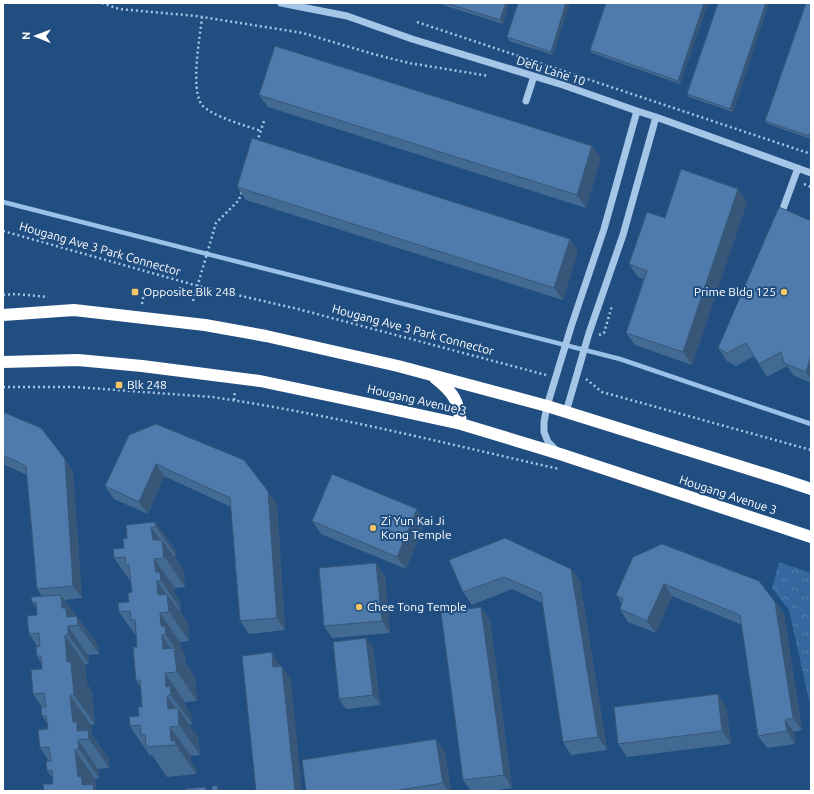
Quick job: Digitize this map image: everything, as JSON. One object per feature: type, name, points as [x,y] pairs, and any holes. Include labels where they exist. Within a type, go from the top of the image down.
[{"type":"highway","points":[[3,315],[74,310],[205,325],[266,336],[431,375],[547,406],[811,489]]},
{"type":"highway","name":"Hougang Avenue 3","points":[[3,362],[78,360],[230,376],[260,381],[461,424],[560,454],[811,537]]},
{"type":"highway","points":[[431,375],[447,387],[456,399],[460,411],[461,424]]},
{"type":"lane","name":"Defu Lane 10","points":[[281,3],[347,16],[412,39],[534,76],[656,117],[811,173]]},
{"type":"lane","points":[[526,101],[534,76]]},
{"type":"lane","points":[[560,454],[548,442],[544,432],[547,406],[571,327],[604,229],[637,111]]},
{"type":"lane","points":[[566,412],[590,333],[623,235],[656,117]]},
{"type":"lane","points":[[778,223],[798,168]]},
{"type":"path","points":[[102,3],[119,9],[202,17],[303,33],[402,61],[478,73],[493,77]]},
{"type":"path","points":[[202,17],[196,79],[198,98],[202,106],[215,114],[261,131]]},
{"type":"path","points":[[418,22],[811,154]]},
{"type":"path","points":[[256,145],[264,121]]},
{"type":"path","points":[[193,301],[216,223],[239,200],[244,186]]},
{"type":"path","name":"Hougang Ave 3 Park Connector","points":[[3,231],[198,286],[298,309],[549,376],[559,369]]},
{"type":"path","points":[[578,372],[602,392],[811,450]]},
{"type":"path","points":[[3,387],[76,387],[234,400],[332,417],[566,471]]},
{"type":"green space","points":[[779,562],[811,573],[811,709],[789,610],[772,588]]},
{"type":"building","points":[[446,3],[506,3],[500,20]]},
{"type":"building","points":[[518,3],[566,3],[551,52],[507,37]]},
{"type":"building","points":[[606,3],[704,3],[678,81],[590,50]]},
{"type":"building","points":[[718,3],[766,3],[730,109],[687,94]]},
{"type":"building","points":[[806,3],[811,3],[811,130],[809,136],[765,121]]},
{"type":"building","points":[[275,46],[592,146],[577,195],[259,95]]},
{"type":"building","points":[[252,138],[570,239],[554,288],[237,187]]},
{"type":"building","points":[[681,169],[738,189],[683,352],[626,333],[647,271],[629,264],[647,212],[665,218]]},
{"type":"building","name":"Prime Bldg 125","points":[[779,207],[811,221],[811,355],[806,372],[784,363],[781,352],[759,364],[746,343],[727,353],[718,348]]},
{"type":"building","points":[[3,412],[41,428],[65,459],[73,586],[37,589],[26,466],[3,455]]},
{"type":"building","points":[[156,424],[244,460],[268,491],[277,618],[240,621],[230,498],[156,464],[139,502],[105,486],[129,435]]},
{"type":"building","name":"Zi Yun Kai Ji Kong Temple","points":[[332,474],[417,509],[397,557],[312,521]]},
{"type":"building","points":[[155,522],[156,527],[151,527],[153,540],[162,540],[164,558],[154,559],[156,572],[160,572],[161,581],[157,581],[158,595],[167,594],[169,612],[160,613],[161,626],[165,626],[166,635],[162,635],[163,649],[174,648],[177,672],[165,673],[166,687],[170,686],[171,695],[167,696],[168,709],[178,708],[179,726],[170,727],[171,741],[175,740],[176,745],[146,747],[145,734],[141,735],[140,725],[130,726],[129,717],[139,716],[138,707],[142,707],[140,680],[136,681],[133,647],[137,647],[135,620],[131,620],[130,611],[119,612],[118,603],[129,602],[128,593],[132,592],[129,565],[126,566],[125,557],[114,558],[113,549],[124,548],[123,539],[127,538],[126,525]]},
{"type":"building","points":[[505,538],[571,569],[598,737],[563,742],[541,593],[504,577],[463,592],[449,560]]},
{"type":"building","points":[[662,544],[759,581],[775,602],[793,718],[785,720],[787,731],[758,736],[740,615],[664,584],[647,621],[620,609],[623,599],[616,595],[633,557]]},
{"type":"building","name":"Chee Tong Temple","points":[[376,563],[382,621],[324,626],[319,568]]},
{"type":"building","points":[[61,595],[62,608],[66,608],[67,617],[77,616],[78,625],[68,626],[68,635],[65,635],[67,662],[71,662],[74,695],[70,696],[73,722],[77,722],[77,731],[88,730],[89,739],[78,740],[79,749],[75,750],[78,777],[82,776],[82,785],[93,784],[94,791],[44,791],[43,784],[53,784],[52,770],[47,771],[46,761],[51,761],[49,747],[40,748],[38,730],[48,729],[46,716],[42,716],[41,707],[46,707],[44,693],[33,694],[31,670],[42,669],[41,656],[37,656],[36,647],[40,646],[39,633],[29,634],[27,616],[37,615],[36,602],[32,602],[31,597]]},
{"type":"building","points":[[481,607],[504,775],[463,780],[441,613]]},
{"type":"building","points":[[366,638],[373,695],[339,699],[333,642]]},
{"type":"building","points":[[272,652],[273,667],[282,666],[295,791],[256,791],[242,656]]},
{"type":"building","points":[[718,694],[722,731],[618,744],[614,707]]},
{"type":"building","points":[[436,739],[443,783],[394,791],[306,791],[302,760]]},
{"type":"building","points":[[212,786],[217,786],[218,791],[212,791]]},
{"type":"building","points":[[206,787],[206,791],[185,791],[185,789]]},
{"type":"waterway","points":[[3,202],[620,359],[811,424]]},
{"type":"place","name":"Opposite Blk 248","points":[[135,292]]},
{"type":"place","name":"Prime Bldg 125","points":[[784,292]]},
{"type":"place","name":"Blk 248","points":[[119,385]]},
{"type":"place","name":"Zi Yun Kai Ji Kong Temple","points":[[373,528]]},
{"type":"place","name":"Chee Tong Temple","points":[[359,607]]}]
